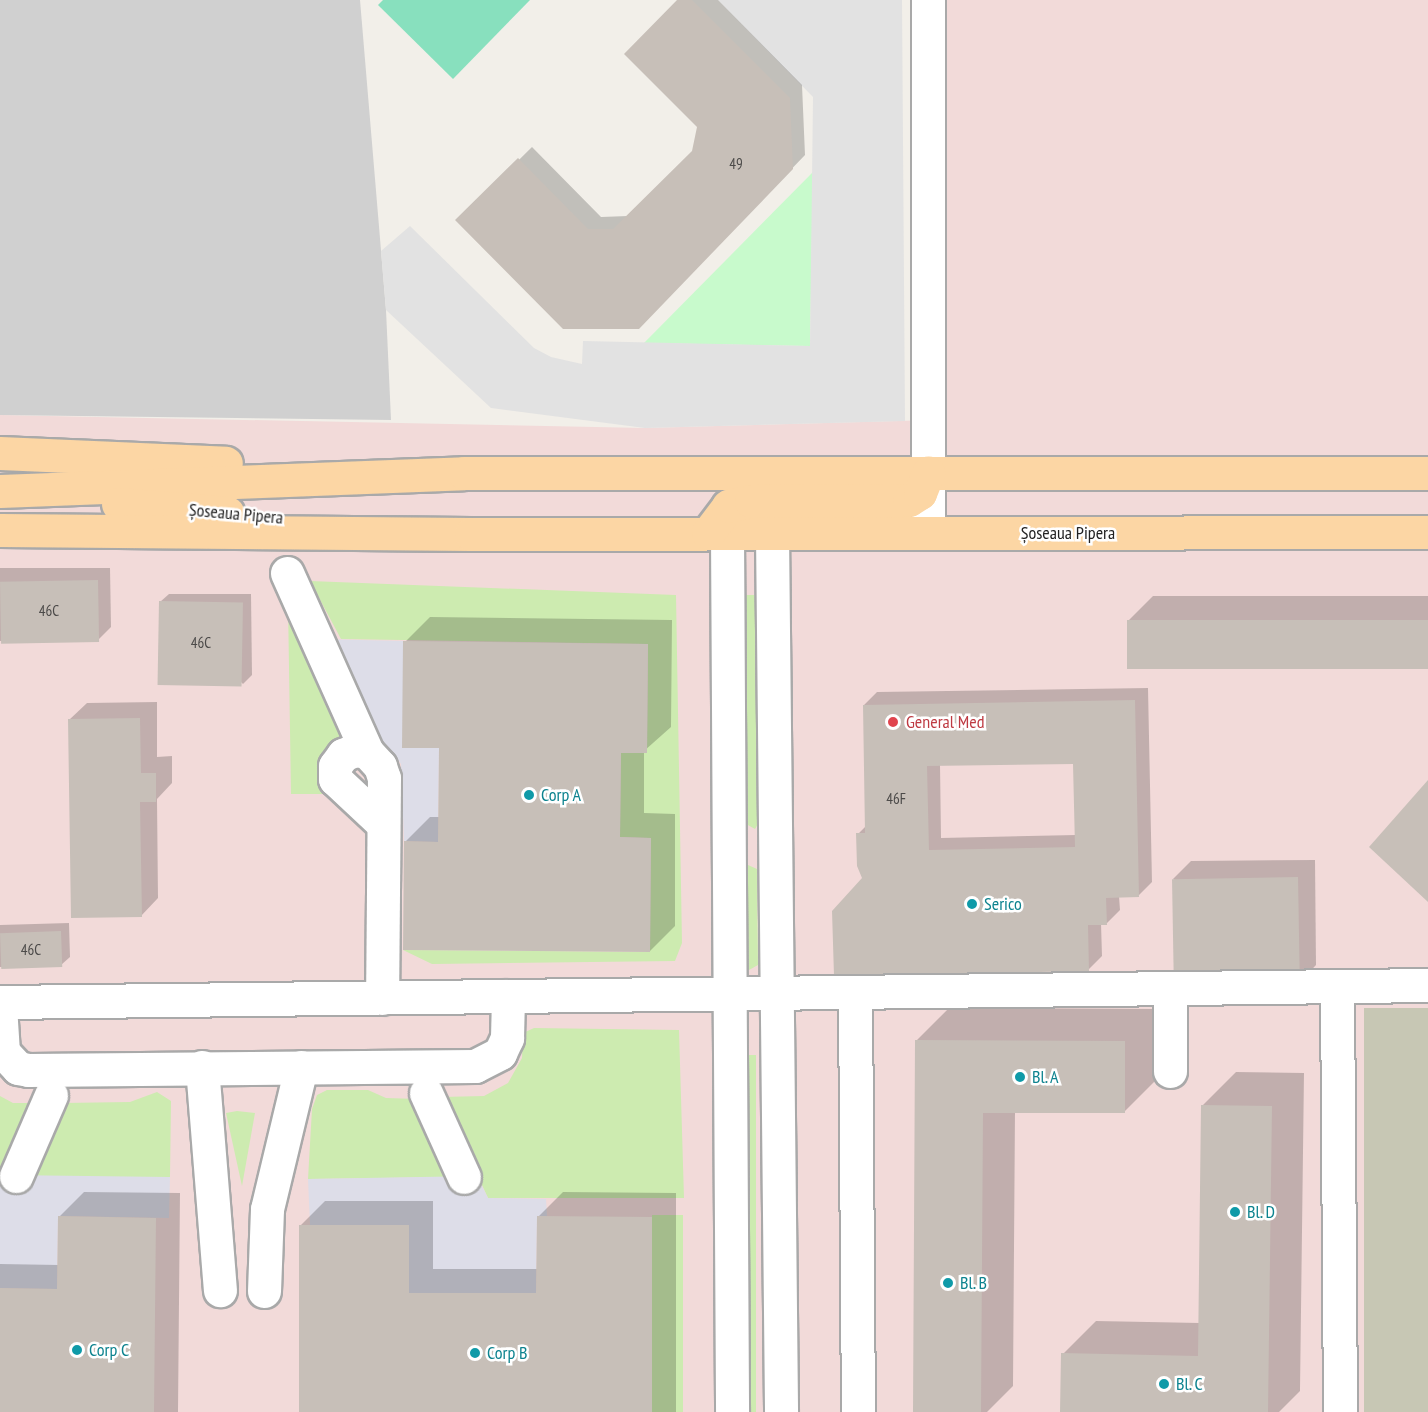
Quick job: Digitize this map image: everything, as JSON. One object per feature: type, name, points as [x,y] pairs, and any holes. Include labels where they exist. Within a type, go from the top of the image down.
[{"type":"main road","name":"Șoseaua Pipera","points":[[0,453],[464,473]]},
{"type":"main road","name":"Șoseaua Pipera","points":[[0,492],[464,473],[1428,473]]},
{"type":"main road","points":[[717,533],[728,506],[751,501],[909,500],[920,493],[928,473]]},
{"type":"main road","name":"Șoseaua Pipera","points":[[0,492],[471,534]]},
{"type":"main road","name":"Șoseaua Pipera","points":[[0,530],[471,534],[1428,532]]},
{"type":"street","points":[[928,0],[928,533]]},
{"type":"street","points":[[717,533],[728,993],[732,1412]]},
{"type":"street","points":[[772,533],[781,1412]]},
{"type":"street","points":[[287,573],[367,752],[380,766],[384,778],[382,998]]},
{"type":"street","points":[[367,752],[355,750],[343,755],[335,766],[335,779],[382,823]]},
{"type":"street","points":[[508,996],[507,1038],[500,1053],[476,1066],[18,1068],[3,1052],[0,1004],[508,996],[728,993],[1428,985]]},
{"type":"street","points":[[1337,986],[1340,1412]]},
{"type":"street","points":[[1170,988],[1170,1071]]},
{"type":"street","points":[[855,992],[858,1412]]},
{"type":"street","points":[[202,1067],[220,1290]]},
{"type":"street","points":[[264,1291],[267,1209],[301,1067]]},
{"type":"street","points":[[426,1094],[464,1177]]},
{"type":"street","points":[[16,1176],[51,1095]]},
{"type":"shaded area","points":[[0,0],[360,0],[386,310],[391,420],[0,415]]},
{"type":"shaded area","points":[[718,0],[902,0],[905,421],[645,428],[491,408],[386,310],[381,251],[410,226],[534,348],[551,357],[582,364],[583,341],[810,346],[813,97]]},
{"type":"shaded area","points":[[939,0],[1428,0],[1428,1412],[0,1412],[0,415],[645,428],[934,420]]},
{"type":"shaded area","points":[[316,639],[403,641],[403,748],[439,748],[438,842],[404,841],[401,764],[393,752],[380,744]]},
{"type":"shaded area","points":[[1364,1008],[1428,1008],[1428,1412],[1364,1412]]},
{"type":"shaded area","points":[[5,1175],[170,1177],[169,1218],[58,1216],[57,1289],[0,1288],[0,1184]]},
{"type":"shaded area","points":[[477,1176],[488,1198],[546,1199],[547,1216],[537,1217],[536,1293],[409,1293],[409,1226],[310,1225],[308,1179]]},
{"type":"green space","points":[[383,0],[530,0],[453,79],[378,5]]},
{"type":"green space","points":[[813,172],[810,346],[644,343]]},
{"type":"green space","points":[[310,581],[676,595],[682,943],[675,961],[432,964],[403,950],[650,952],[651,838],[620,837],[621,753],[647,752],[648,644],[341,639]]},
{"type":"green space","points":[[744,595],[757,595],[758,824],[755,829],[746,824]]},
{"type":"green space","points":[[288,604],[355,744],[328,764],[327,794],[291,794]]},
{"type":"green space","points":[[748,865],[757,869],[758,965],[749,970],[745,965],[745,869]]},
{"type":"green space","points":[[534,1028],[679,1030],[684,1198],[488,1198],[441,1097],[484,1096],[508,1083],[522,1058],[523,1033]]},
{"type":"green space","points":[[743,1055],[756,1055],[756,1412],[743,1412]]},
{"type":"green space","points":[[327,1090],[368,1090],[386,1098],[418,1099],[452,1177],[308,1179],[312,1109],[317,1095]]},
{"type":"green space","points":[[157,1092],[171,1101],[170,1177],[29,1177],[62,1103],[130,1102]]},
{"type":"green space","points":[[0,1096],[13,1103],[36,1103],[0,1184]]},
{"type":"green space","points":[[237,1111],[255,1113],[242,1186],[226,1113]]},
{"type":"green space","points":[[652,1215],[683,1215],[683,1412],[652,1412]]},
{"type":"building","points":[[677,0],[692,0],[790,98],[793,169],[639,329],[563,329],[455,220],[518,158],[588,229],[613,229],[692,151],[697,127],[624,54]]},
{"type":"building","points":[[98,580],[99,642],[1,644],[0,582]]},
{"type":"building","points":[[159,601],[243,602],[242,686],[158,685]]},
{"type":"building","points":[[1127,620],[1428,620],[1428,669],[1127,669]]},
{"type":"building","name":"Corp A","points":[[403,641],[648,644],[647,753],[621,753],[620,837],[651,838],[650,952],[403,950],[404,841],[438,842],[439,748],[402,748]]},
{"type":"building","points":[[1135,700],[1139,897],[1106,898],[1107,925],[1088,925],[1089,971],[834,976],[832,911],[862,878],[857,866],[856,833],[865,833],[863,705]],"holes":[[[1073,764],[1075,847],[929,850],[927,766]]]},
{"type":"building","points":[[140,718],[141,773],[156,773],[156,802],[140,802],[142,917],[71,918],[68,719]]},
{"type":"building","points":[[1428,780],[1428,902],[1369,847]]},
{"type":"building","points":[[1298,877],[1300,984],[1174,986],[1172,879]]},
{"type":"building","points":[[61,931],[62,967],[1,969],[0,933]]},
{"type":"building","points":[[915,1040],[1125,1041],[1125,1113],[983,1113],[981,1412],[913,1412]]},
{"type":"building","points":[[1201,1105],[1272,1106],[1268,1412],[1060,1412],[1061,1353],[1198,1356]]},
{"type":"building","name":"Corp C","points":[[58,1216],[156,1218],[154,1412],[0,1412],[0,1288],[57,1289]]},
{"type":"building","name":"Corp B","points":[[537,1216],[652,1217],[652,1412],[299,1412],[299,1225],[409,1225],[409,1293],[536,1293]]},
{"type":"place","name":"General Med","points":[[893,722]]},
{"type":"place","name":"Corp A","points":[[529,795]]},
{"type":"place","name":"Serico","points":[[972,904]]},
{"type":"place","name":"Bl. A","points":[[1020,1077]]},
{"type":"place","name":"Bl. D","points":[[1235,1212]]},
{"type":"place","name":"Bl. B","points":[[948,1283]]},
{"type":"place","name":"Corp C","points":[[77,1350]]},
{"type":"place","name":"Corp B","points":[[475,1353]]},
{"type":"place","name":"Bl. C","points":[[1164,1384]]}]
